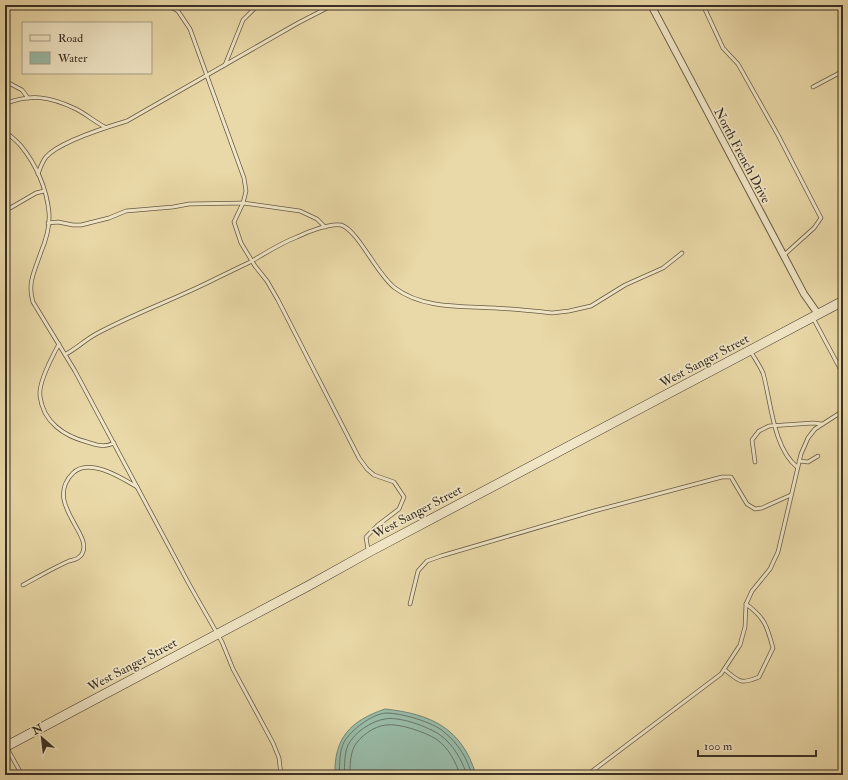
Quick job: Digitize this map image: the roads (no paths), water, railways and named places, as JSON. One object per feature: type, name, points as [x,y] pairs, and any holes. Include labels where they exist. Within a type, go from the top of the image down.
[{"type":"main road","name":"West Sanger Street","points":[[6,747],[369,552],[843,301]]},
{"type":"street","name":"North French Drive","points":[[651,5],[815,316]]},
{"type":"lane","points":[[167,5],[178,11],[190,29],[244,178],[246,191],[243,203],[234,222],[241,243],[278,300],[359,458],[367,469],[374,475],[394,482],[404,497],[399,509],[366,536],[369,552]]},
{"type":"lane","points":[[225,65],[243,20],[258,5]]},
{"type":"lane","points":[[320,5],[323,10]]},
{"type":"lane","points":[[38,174],[46,156],[60,147],[105,127],[127,121],[298,23],[333,5]]},
{"type":"lane","points":[[703,5],[723,48],[738,64],[778,135],[821,218],[814,228],[784,255]]},
{"type":"lane","points":[[813,87],[843,71]]},
{"type":"lane","points":[[5,81],[22,90],[28,98]]},
{"type":"lane","points":[[5,104],[21,99],[44,98],[77,110],[105,127]]},
{"type":"lane","points":[[5,131],[21,146],[34,166],[44,191],[49,214],[47,234],[31,283],[31,295],[36,308],[66,354],[189,584],[217,633],[233,669],[273,743],[279,758],[281,775]]},
{"type":"lane","points":[[5,211],[36,192],[44,191]]},
{"type":"lane","points":[[48,223],[58,222],[73,226],[131,210],[173,207],[189,204],[243,203],[300,212],[317,219],[325,227]]},
{"type":"lane","points":[[66,354],[76,349],[94,335],[113,325],[209,282],[298,236],[338,224],[346,227],[382,276],[395,289],[417,300],[438,304],[552,313],[569,311],[591,306],[625,285],[663,268],[682,253]]},
{"type":"lane","points":[[815,316],[843,374]]},
{"type":"lane","points":[[59,344],[52,356],[39,394],[43,407],[50,421],[63,433],[76,439],[99,446],[108,446],[114,442]]},
{"type":"lane","points":[[750,350],[762,372],[776,432],[790,461],[797,467]]},
{"type":"lane","points":[[839,367],[843,362]]},
{"type":"lane","points":[[587,775],[703,688],[724,670],[740,645],[745,627],[746,604],[752,591],[770,569],[778,552],[797,467],[808,438],[815,429],[843,411]]},
{"type":"lane","points":[[755,462],[752,440],[759,431],[769,426],[813,423],[822,424]]},
{"type":"lane","points":[[799,461],[808,462],[818,456]]},
{"type":"lane","points":[[23,585],[70,561],[79,558],[83,552],[83,542],[66,508],[64,498],[64,489],[67,480],[74,472],[81,468],[91,467],[100,469],[139,488]]},
{"type":"lane","points":[[410,604],[418,571],[427,561],[594,511],[722,477],[731,476],[747,504],[755,509],[762,508],[791,495]]},
{"type":"lane","points":[[724,670],[741,682],[759,677],[773,648],[764,621],[758,612],[746,604]]},
{"type":"lane","points":[[6,747],[22,775]]},
{"type":"water","points":[[385,709],[417,715],[442,726],[453,735],[462,746],[470,759],[476,775],[335,775],[337,751],[346,733],[362,719]]}]
